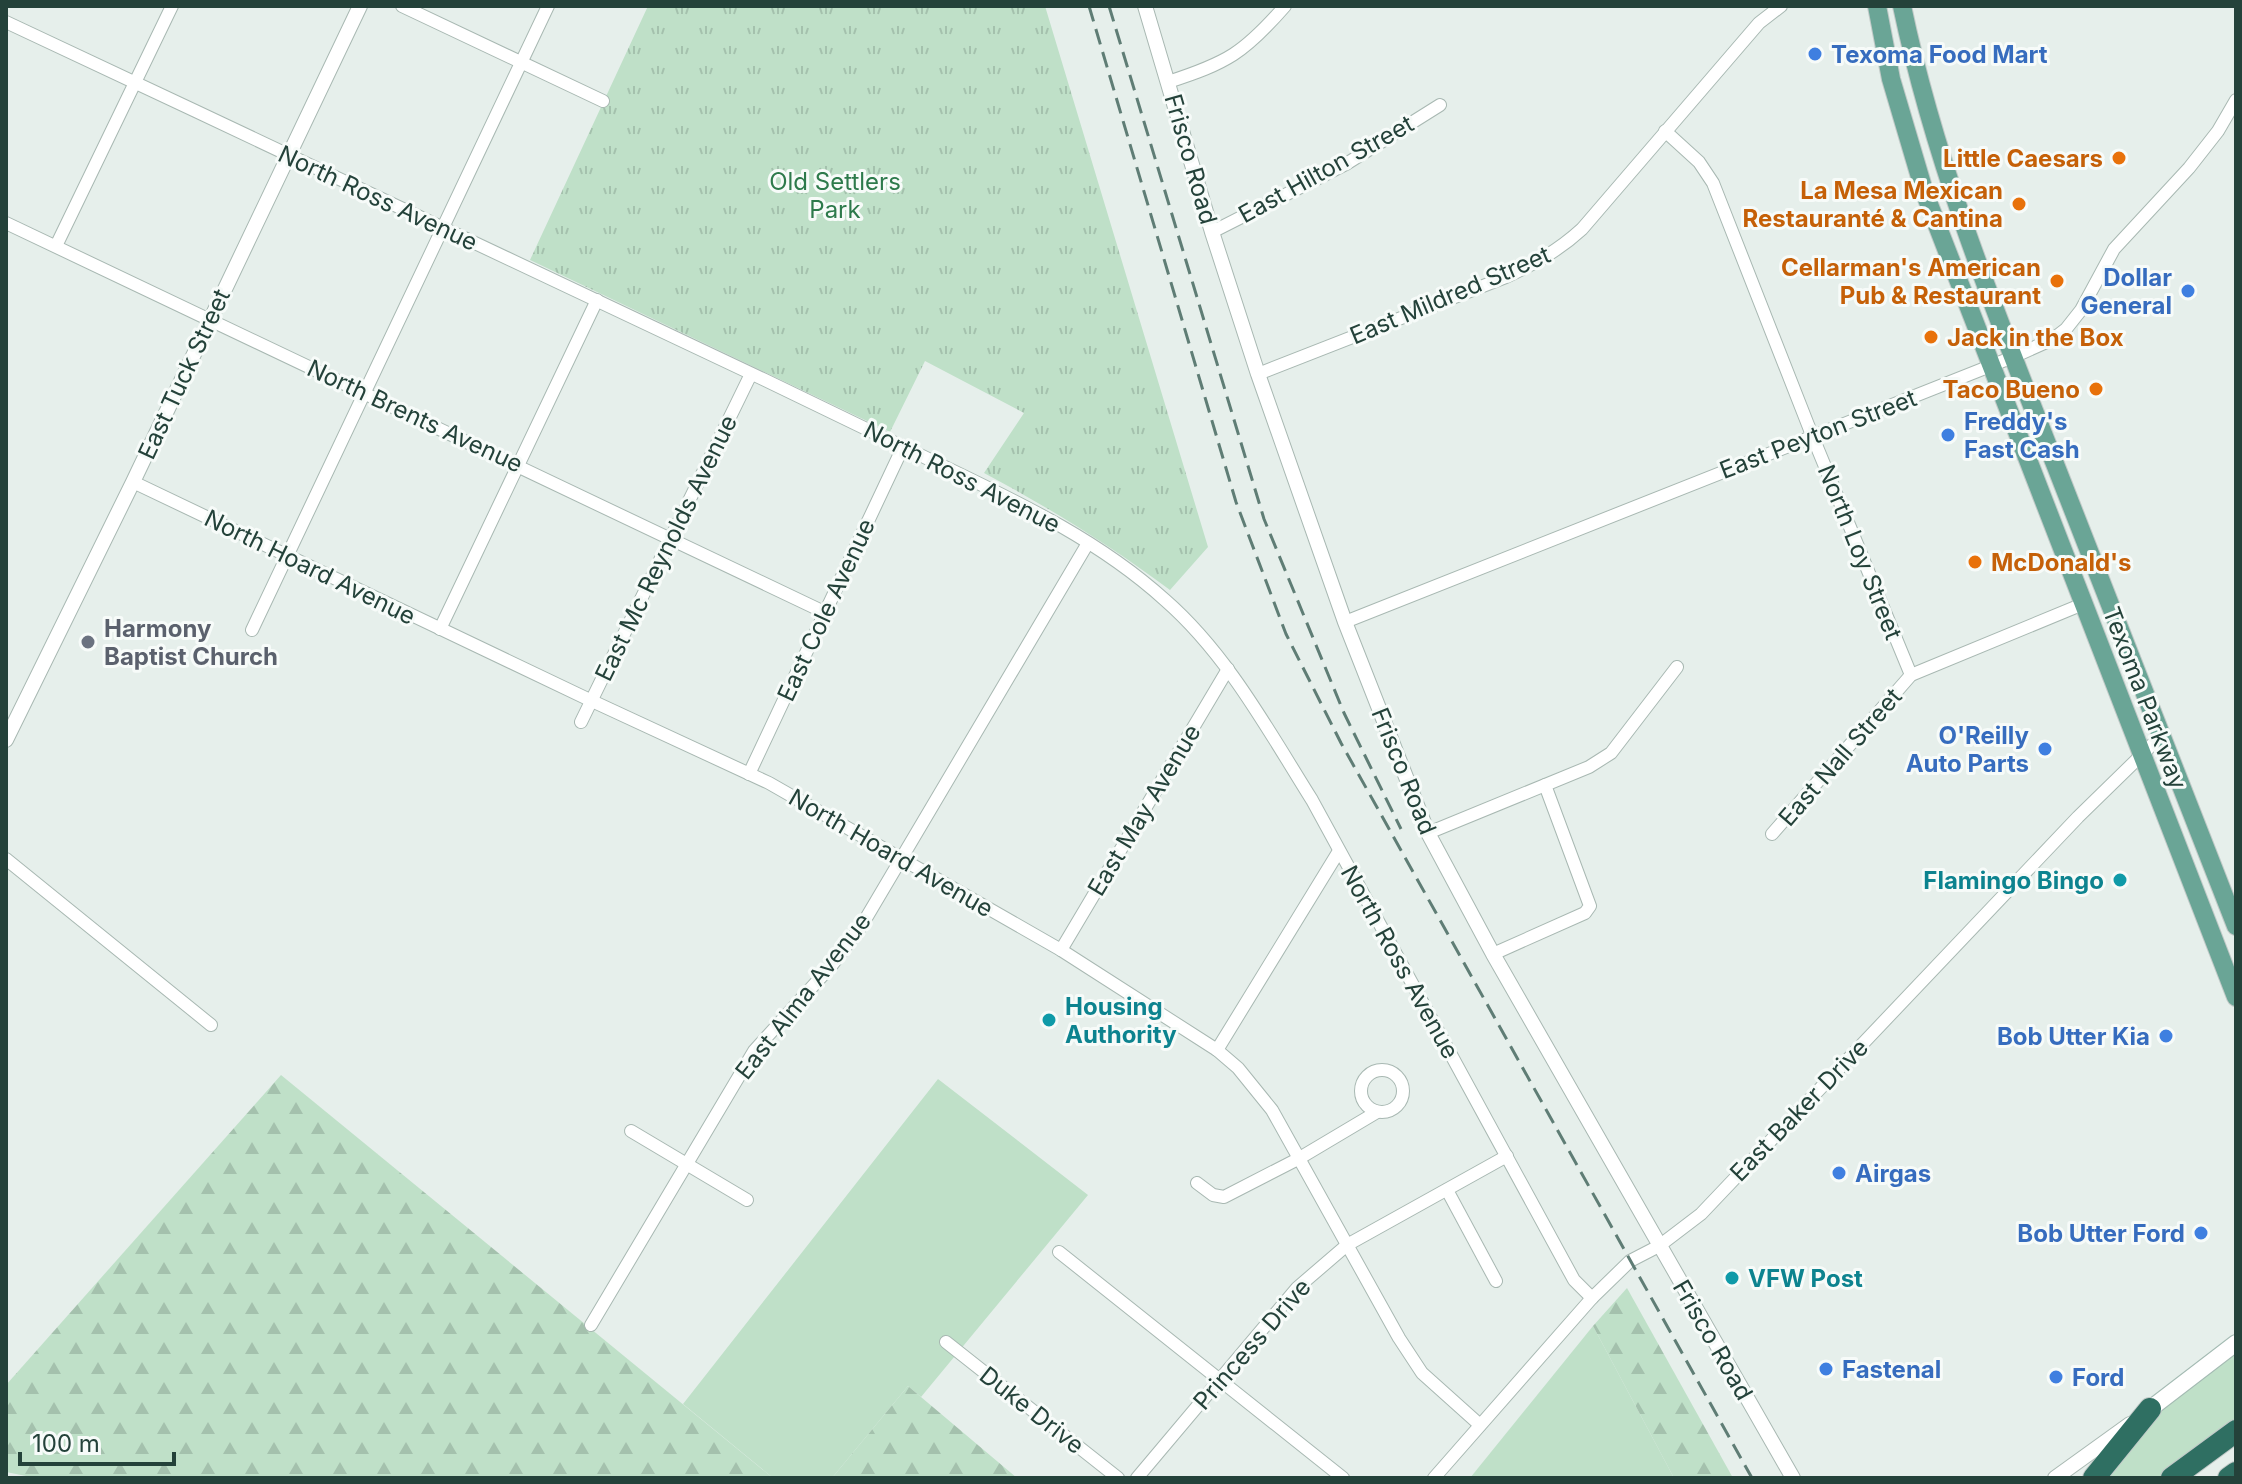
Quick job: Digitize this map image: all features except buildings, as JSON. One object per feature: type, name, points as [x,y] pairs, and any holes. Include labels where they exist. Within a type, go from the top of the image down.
[{"type":"highway","points":[[2094,1478],[2150,1409]]},
{"type":"highway","points":[[2172,1478],[2236,1431]]},
{"type":"highway","points":[[2229,1478],[2236,1473]]},
{"type":"main road","name":"Texoma Parkway","points":[[1877,6],[1891,79],[1925,194],[2236,997]]},
{"type":"main road","name":"Texoma Parkway","points":[[1902,6],[1917,78],[1950,188],[2236,926]]},
{"type":"main road","points":[[2150,1409],[2236,1343]]},
{"type":"street","points":[[56,246],[172,6]]},
{"type":"street","name":"East Tuck Street","points":[[6,740],[360,6]]},
{"type":"street","points":[[402,6],[603,101]]},
{"type":"street","points":[[252,630],[548,6]]},
{"type":"street","name":"Frisco Road","points":[[1145,6],[1258,374],[1345,622],[1428,833],[1493,954],[1793,1478]]},
{"type":"street","points":[[1168,82],[1213,68],[1234,56],[1258,37],[1285,6]]},
{"type":"street","name":"East Mildred Street","points":[[1258,374],[1542,260],[1562,247],[1582,229],[1759,23],[1781,6]]},
{"type":"street","name":"North Ross Avenue","points":[[6,22],[1026,506],[1131,571],[1168,601],[1202,636],[1228,669],[1312,800],[1574,1280],[1592,1298]]},
{"type":"street","name":"East Peyton Street","points":[[1345,622],[2053,339],[2066,329],[2081,310],[2114,249],[2189,168],[2218,131],[2236,100]]},
{"type":"street","name":"East Hilton Street","points":[[1212,232],[1346,164],[1440,105]]},
{"type":"street","name":"North Loy Street","points":[[1665,131],[1699,162],[1713,183],[1911,675]]},
{"type":"street","name":"North Brents Avenue","points":[[6,223],[824,612]]},
{"type":"street","points":[[440,629],[597,300]]},
{"type":"street","name":"East Mc Reynolds Avenue","points":[[581,722],[751,374]]},
{"type":"street","name":"East Cole Avenue","points":[[749,774],[903,447]]},
{"type":"street","name":"North Hoard Avenue","points":[[133,482],[749,774],[1061,950],[1217,1050],[1238,1068],[1272,1110],[1422,1373],[1480,1425]]},
{"type":"street","name":"East Alma Avenue","points":[[591,1325],[754,1051],[832,965],[862,925],[1088,543]]},
{"type":"street","name":"East Nall Street","points":[[1772,834],[1911,675],[2083,604]]},
{"type":"street","points":[[1428,833],[1589,767],[1611,753],[1677,667]]},
{"type":"street","name":"East May Avenue","points":[[1061,950],[1228,669]]},
{"type":"street","name":"East Baker Drive","points":[[1434,1478],[1592,1298],[1630,1261],[1659,1246],[1701,1214],[2141,753],[2162,735]]},
{"type":"street","points":[[1493,954],[1585,913],[1590,906],[1545,785]]},
{"type":"street","points":[[1217,1050],[1339,851]]},
{"type":"street","points":[[6,859],[211,1025]]},
{"type":"street","points":[[1197,1183],[1213,1195],[1224,1197],[1298,1159],[1377,1112]]},
{"type":"street","points":[[631,1131],[747,1200]]},
{"type":"street","name":"Princess Drive","points":[[1137,1478],[1297,1288],[1347,1245],[1507,1156]]},
{"type":"street","points":[[1447,1190],[1496,1281]]},
{"type":"street","points":[[1059,1252],[1343,1478]]},
{"type":"street","name":"Duke Drive","points":[[946,1342],[1118,1478]]},
{"type":"street","points":[[2055,1478],[2150,1409]]},
{"type":"green space","name":"Old Settlers Park","points":[[648,6],[1045,6],[1208,547],[1170,590],[1080,528],[984,473],[1024,413],[925,361],[890,432],[530,260]]},
{"type":"green space","points":[[281,1075],[773,1478],[36,1478],[6,1472],[6,1385]]},
{"type":"green space","points":[[938,1079],[1088,1195],[921,1397],[908,1386],[832,1478],[773,1478],[683,1404]]},
{"type":"green space","points":[[1627,1288],[1733,1478],[1674,1478],[1593,1326]]},
{"type":"green space","points":[[1593,1326],[1674,1478],[1470,1478]]},
{"type":"green space","points":[[2236,1354],[2236,1419],[2158,1478],[2101,1478],[2163,1409]]},
{"type":"green space","points":[[908,1386],[921,1397],[1017,1478],[832,1478]]},
{"type":"railway","points":[[1089,6],[1236,502],[1286,634],[1341,743],[1752,1478]]},
{"type":"railway","points":[[1109,6],[1264,519],[1344,713],[1401,829]]},
{"type":"place","name":"Texoma Food Mart","points":[[1815,54]]},
{"type":"place","name":"Little Caesars","points":[[2119,158]]},
{"type":"place","name":"La Mesa Mexican Restauranté & Cantina","points":[[2019,204]]},
{"type":"place","name":"Cellarman's American Pub & Restaurant","points":[[2057,281]]},
{"type":"place","name":"Dollar General","points":[[2188,291]]},
{"type":"place","name":"Jack in the Box","points":[[1931,337]]},
{"type":"place","name":"Taco Bueno","points":[[2096,389]]},
{"type":"place","name":"Freddy's Fast Cash","points":[[1948,435]]},
{"type":"place","name":"McDonald's","points":[[1975,562]]},
{"type":"place","name":"Harmony Baptist Church","points":[[88,642]]},
{"type":"place","name":"O'Reilly Auto Parts","points":[[2045,749]]},
{"type":"place","name":"Flamingo Bingo","points":[[2120,880]]},
{"type":"place","name":"Housing Authority","points":[[1049,1020]]},
{"type":"place","name":"Bob Utter Kia","points":[[2166,1036]]},
{"type":"place","name":"Airgas","points":[[1839,1173]]},
{"type":"place","name":"Bob Utter Ford","points":[[2201,1233]]},
{"type":"place","name":"VFW Post","points":[[1732,1278]]},
{"type":"place","name":"Fastenal","points":[[1826,1369]]},
{"type":"place","name":"Ford","points":[[2056,1377]]}]
